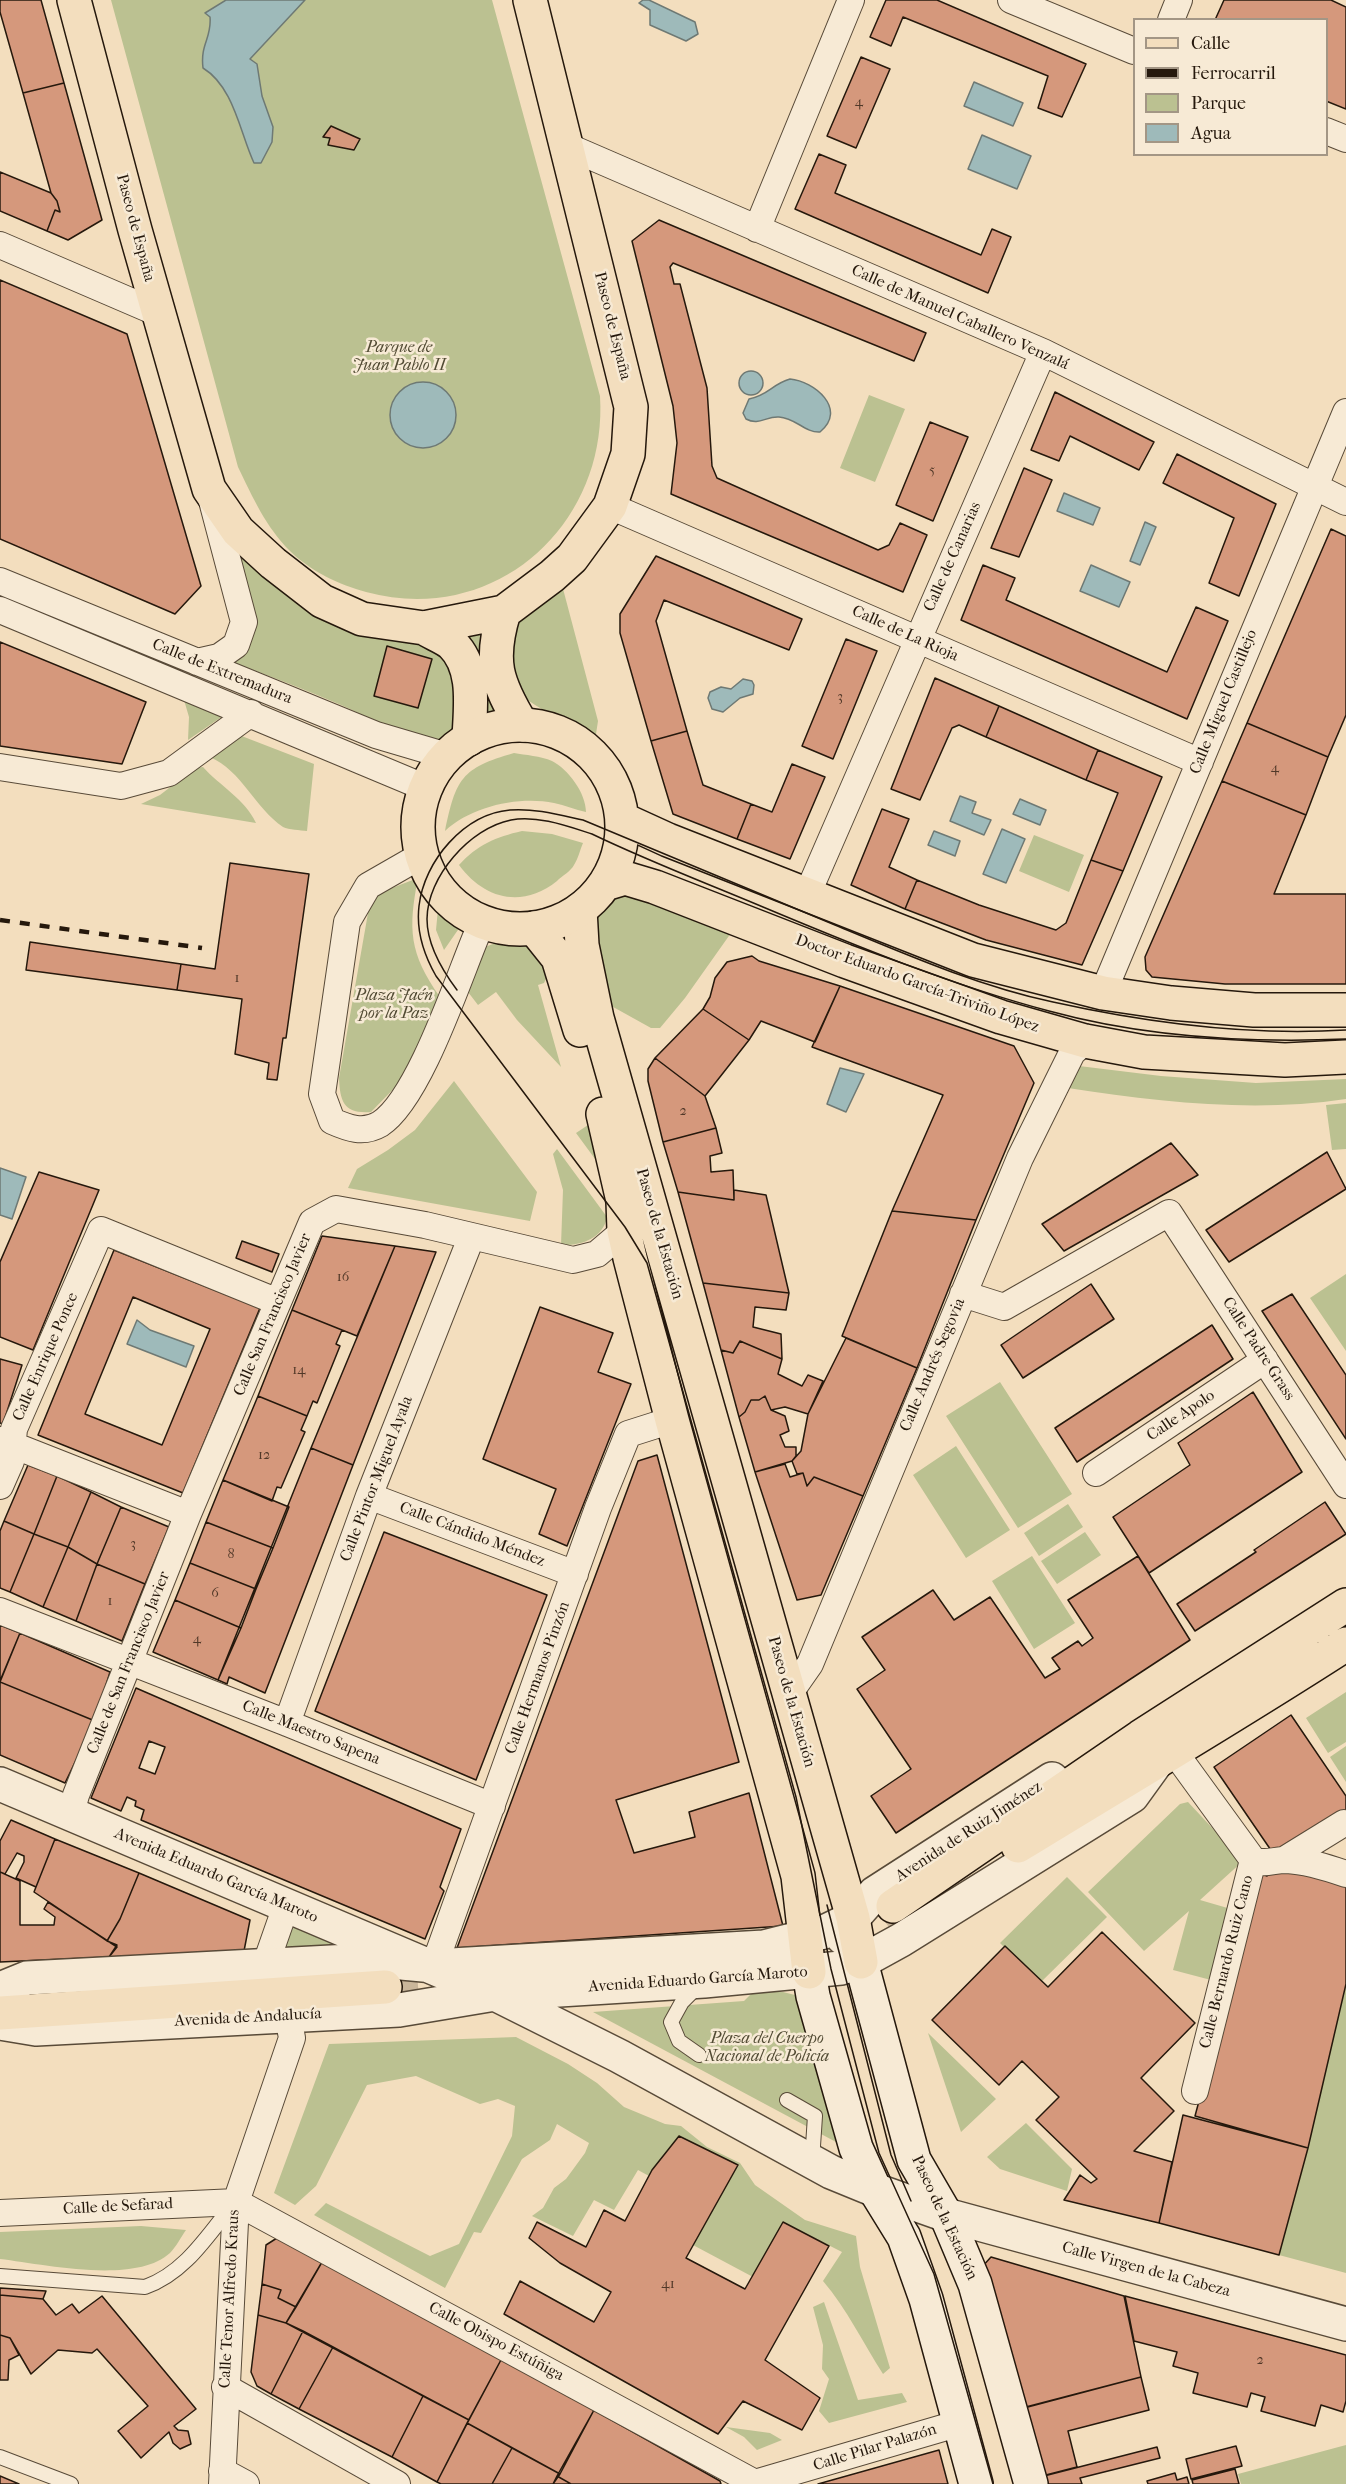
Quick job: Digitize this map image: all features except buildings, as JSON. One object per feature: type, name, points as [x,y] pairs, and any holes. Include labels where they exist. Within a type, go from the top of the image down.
[{"type":"main road","name":"Paseo de España","points":[[74,0],[158,314],[209,489],[238,531],[273,563],[322,601],[362,619],[424,628],[504,612],[552,576],[572,558],[610,506],[628,454],[631,407],[569,147],[530,0]]},
{"type":"main road","points":[[504,612],[495,641],[496,663],[504,696],[522,725]]},
{"type":"main road","name":"Paseo de España","points":[[424,628],[453,645],[466,668],[471,691],[458,748]]},
{"type":"main road","points":[[522,725],[554,731],[582,746],[594,757],[614,788],[622,819],[618,857],[605,884],[580,910],[558,921],[534,928],[510,928],[488,924],[471,916],[443,894],[432,879],[422,855],[418,821],[426,788],[458,748],[495,729],[522,725]]},
{"type":"main road","points":[[622,819],[668,840],[973,960],[1102,993],[1254,1011],[1346,1010]]},
{"type":"main road","name":"Doctor Eduardo García-Triviño López","points":[[605,884],[625,878],[655,887],[845,961],[1001,1017],[1085,1041],[1155,1052],[1285,1060],[1346,1057]]},
{"type":"main road","name":"Paseo de la Estación","points":[[580,910],[582,945],[597,1018],[853,1918],[861,1962]]},
{"type":"main road","name":"Paseo de la Estación","points":[[534,928],[558,958],[591,1063],[623,1201],[624,1231],[672,1420],[798,1876],[809,1971]]},
{"type":"main road","name":"Avenida de Ruiz Jiménez","points":[[897,1912],[1157,1749],[1346,1605]]},
{"type":"main road","name":"Avenida de Ruiz Jiménez","points":[[1157,1749],[1256,1702],[1346,1644]]},
{"type":"main road","name":"Avenida de Andalucía","points":[[0,1992],[384,1980],[0,2013]]},
{"type":"street","points":[[757,229],[851,0]]},
{"type":"street","points":[[1011,0],[1133,51]]},
{"type":"street","points":[[1172,18],[1179,0]]},
{"type":"street","points":[[1328,132],[1346,139]]},
{"type":"street","name":"Calle de Manuel Caballero Venzalá","points":[[569,147],[1043,352],[1346,502]]},
{"type":"street","points":[[0,245],[158,314]]},
{"type":"street","name":"Calle de Canarias","points":[[807,895],[1043,352]]},
{"type":"street","name":"Calle Miguel Castillejo","points":[[1102,993],[1346,412]]},
{"type":"street","name":"Paseo de España","points":[[197,662],[219,657],[236,645],[244,622],[209,489]]},
{"type":"street","name":"Calle de La Rioja","points":[[610,506],[1200,762]]},
{"type":"street","name":"Calle de Extremadura","points":[[0,581],[376,735],[458,748]]},
{"type":"street","name":"Calle de Extremadura","points":[[0,610],[426,788]]},
{"type":"street","points":[[0,767],[121,786],[168,773],[251,713]]},
{"type":"street","points":[[422,855],[368,886],[347,922],[322,1094],[332,1121],[355,1131],[379,1124],[401,1101],[429,1056],[477,934],[488,924]]},
{"type":"street","name":"Calle Andrés Segovia","points":[[789,1694],[810,1664],[963,1294],[1049,1096],[1072,1053],[1085,1041]]},
{"type":"street","name":"Calle San Francisco Javier","points":[[188,1514],[312,1222],[336,1209],[424,1225],[471,1238],[573,1260],[597,1254],[624,1231]]},
{"type":"street","name":"Calle Padre Grass","points":[[963,1294],[1004,1307],[1169,1214],[1346,1485]]},
{"type":"street","name":"Calle Enrique Ponce","points":[[0,1486],[11,1461],[6,1442],[14,1429],[101,1230],[278,1302]]},
{"type":"street","name":"Calle Pintor Miguel Ayala","points":[[287,1723],[369,1496],[471,1238]]},
{"type":"street","name":"Calle Apolo","points":[[1096,1473],[1265,1360]]},
{"type":"street","name":"Calle Hermanos Pinzón","points":[[434,1966],[574,1574],[628,1434],[672,1420]]},
{"type":"street","points":[[6,1442],[188,1514]]},
{"type":"street","name":"Calle Cándido Méndez","points":[[369,1496],[574,1574]]},
{"type":"street","name":"Calle de San Francisco Javier","points":[[71,1813],[76,1795],[188,1514]]},
{"type":"street","name":"Calle Maestro Sapena","points":[[0,1611],[492,1806]]},
{"type":"street","name":"Avenida de Ruiz Jiménez","points":[[805,1938],[853,1918],[875,1893],[1095,1751],[1157,1749],[1132,1796],[901,1940],[861,1962]]},
{"type":"street","name":"Calle Bernardo Ruiz Cano","points":[[1157,1749],[1253,1860],[1195,2091]]},
{"type":"street","name":"Avenida Eduardo García Maroto","points":[[0,1784],[286,1906],[434,1966],[495,1994],[704,1981],[841,1968],[861,1962]]},
{"type":"street","points":[[1284,1860],[1344,1823]]},
{"type":"street","points":[[1253,1860],[1262,1864],[1284,1860],[1318,1865],[1346,1874]]},
{"type":"street","points":[[265,1966],[286,1906]]},
{"type":"street","points":[[809,1971],[829,1960],[853,1918]]},
{"type":"street","name":"Avenida Eduardo García Maroto","points":[[434,1966],[764,1947],[805,1938]]},
{"type":"street","name":"Avenida de Andalucía","points":[[0,1992],[27,1978],[369,1960],[434,1966]]},
{"type":"street","name":"Paseo de la Estación","points":[[861,1962],[914,2160],[946,2215],[975,2284],[1030,2484]]},
{"type":"street","name":"Paseo de la Estación","points":[[809,1971],[813,1996],[856,2148],[875,2190],[904,2237],[926,2299],[976,2484]]},
{"type":"street","name":"Avenida de Andalucía","points":[[0,2023],[36,2029],[399,2010],[495,1994]]},
{"type":"street","name":"Calle Virgen de la Cabeza","points":[[495,1994],[619,2056],[812,2161],[875,2190],[946,2215],[1346,2324]]},
{"type":"street","name":"Calle Tenor Alfredo Kraus","points":[[222,2478],[236,2202],[291,2038],[288,2016]]},
{"type":"street","name":"Calle de Sefarad","points":[[0,2213],[236,2202]]},
{"type":"street","name":"Calle Obispo Estúñiga","points":[[236,2202],[755,2484]]},
{"type":"street","points":[[225,2387],[397,2484]]},
{"type":"street","name":"Calle Pilar Palazón","points":[[755,2484],[960,2423]]},
{"type":"street","points":[[222,2478],[246,2484]]},
{"type":"lane","points":[[699,2055],[680,2041],[671,2022],[682,2002],[704,1981]]},
{"type":"lane","points":[[787,2100],[815,2116],[832,2112],[839,2105],[840,2092]]},
{"type":"lane","points":[[812,2161],[815,2116]]},
{"type":"lane","points":[[0,2276],[145,2288],[162,2282],[188,2261],[236,2202]]},
{"type":"lane","points":[[0,2457],[71,2484]]},
{"type":"green space","name":"Parque de Juan Pablo II","points":[[111,0],[492,0],[600,396],[597,443],[585,486],[563,524],[534,556],[498,580],[458,594],[413,599],[366,592],[336,581],[316,571],[281,542],[261,512],[238,467]]},
{"type":"green space","points":[[869,395],[905,409],[875,482],[840,468]]},
{"type":"green space","points":[[244,553],[437,647],[456,672],[458,725],[448,738],[420,738],[407,734],[315,694],[234,663],[236,555]]},
{"type":"green space","points":[[562,585],[598,721],[596,734],[588,736],[525,698],[516,682],[513,668],[512,640],[516,629],[530,611]]},
{"type":"green space","points":[[490,626],[507,716],[484,720],[459,631]]},
{"type":"green space","points":[[184,700],[223,716],[188,740],[189,717]]},
{"type":"green space","points":[[239,735],[314,764],[307,831],[283,827],[264,810],[231,771],[210,757]]},
{"type":"green space","points":[[514,753],[543,758],[558,765],[575,782],[583,797],[586,812],[540,801],[511,802],[482,809],[456,822],[445,831],[453,799],[464,778],[482,764]]},
{"type":"green space","points":[[203,767],[239,800],[256,823],[141,804],[160,795],[195,768]]},
{"type":"green space","points":[[522,831],[552,834],[583,843],[573,867],[544,890],[517,897],[504,896],[480,886],[459,865],[473,852],[488,843]]},
{"type":"green space","points":[[1034,835],[1084,855],[1069,892],[1019,871]]},
{"type":"green space","name":"Plaza Jaén por la Paz","points":[[418,878],[412,926],[414,940],[422,967],[440,997],[410,1072],[371,1112],[355,1111],[345,1105],[342,1100],[339,1078],[371,896]]},
{"type":"green space","points":[[621,890],[731,933],[685,998],[660,1028],[651,1028],[606,1003],[593,963],[595,906]]},
{"type":"green space","points":[[438,909],[460,927],[444,950],[436,930]]},
{"type":"green space","points":[[507,939],[526,942],[549,973],[544,983],[538,985],[561,1067],[517,1020],[496,992],[478,1005],[458,979],[479,949]]},
{"type":"green space","points":[[1079,1066],[1161,1076],[1256,1083],[1346,1079],[1346,1099],[1277,1105],[1242,1105],[1137,1098],[1068,1088]]},
{"type":"green space","points":[[454,1081],[537,1192],[530,1221],[348,1188],[357,1169],[415,1130]]},
{"type":"green space","points":[[1346,1103],[1346,1149],[1332,1150],[1326,1105]]},
{"type":"green space","points":[[594,1121],[609,1178],[576,1133]]},
{"type":"green space","points":[[557,1149],[607,1217],[605,1225],[596,1236],[576,1244],[561,1245],[563,1190],[553,1154]]},
{"type":"green space","points":[[1346,1274],[1346,1351],[1310,1298]]},
{"type":"green space","points":[[1000,1382],[1072,1494],[1018,1528],[946,1416]]},
{"type":"green space","points":[[956,1446],[1010,1530],[966,1558],[913,1475]]},
{"type":"green space","points":[[1068,1504],[1083,1527],[1039,1556],[1024,1533]]},
{"type":"green space","points":[[1085,1532],[1101,1555],[1057,1584],[1041,1561]]},
{"type":"green space","points":[[1032,1556],[1075,1623],[1034,1649],[992,1581]]},
{"type":"green space","points":[[1346,1692],[1346,1742],[1328,1753],[1306,1718]]},
{"type":"green space","points":[[1346,1746],[1346,1782],[1330,1757]]},
{"type":"green space","points":[[1188,1802],[1243,1861],[1200,1900],[1231,1909],[1211,1980],[1173,1970],[1189,1911],[1144,1951],[1088,1892],[1180,1804]]},
{"type":"green space","points":[[1067,1877],[1107,1917],[1040,1983],[1000,1943]]},
{"type":"green space","points":[[290,1925],[362,1954],[281,1958]]},
{"type":"green space","points":[[1346,1984],[1346,2273],[1279,2255]]},
{"type":"green space","name":"Plaza del Cuerpo Nacional de Policía","points":[[753,1992],[783,1992],[799,1996],[845,2135],[836,2142],[593,2012],[744,2001]]},
{"type":"green space","points":[[928,2033],[996,2099],[961,2132]]},
{"type":"green space","points":[[516,2037],[568,2064],[597,2083],[624,2107],[665,2124],[681,2126],[707,2147],[740,2163],[755,2185],[805,2220],[856,2236],[860,2267],[890,2368],[883,2374],[823,2281],[842,2252],[783,2222],[753,2277],[693,2245],[738,2165],[679,2136],[649,2176],[638,2170],[614,2210],[594,2200],[573,2236],[532,2216],[543,2208],[554,2188],[566,2179],[585,2153],[589,2143],[557,2124],[550,2140],[522,2159],[481,2233],[474,2232],[445,2288],[314,2215],[326,2203],[430,2256],[459,2244],[512,2136],[515,2106],[498,2099],[480,2104],[416,2076],[367,2085],[316,2186],[295,2205],[274,2193],[329,2044]]},
{"type":"green space","points":[[1026,2123],[1072,2169],[1067,2191],[1000,2169],[987,2157]]},
{"type":"green space","points":[[141,2226],[186,2230],[170,2253],[154,2263],[135,2268],[88,2270],[0,2259],[0,2232]]},
{"type":"green space","points":[[824,2302],[858,2400],[902,2393],[907,2402],[829,2423],[819,2411],[829,2379],[822,2369],[823,2345],[813,2307]]},
{"type":"green space","points":[[726,2427],[770,2433],[782,2440],[757,2450],[744,2437]]},
{"type":"green space","points":[[1346,2445],[1346,2484],[1241,2484],[1238,2474]]},
{"type":"water","points":[[226,0],[305,0],[250,59],[257,64],[262,96],[273,127],[272,142],[261,163],[254,163],[229,98],[214,76],[203,68],[203,53],[210,24],[210,17],[205,13]]},
{"type":"water","points":[[649,0],[695,22],[698,34],[686,41],[650,25],[650,10],[639,3]]},
{"type":"water","points":[[974,82],[1023,103],[1013,126],[964,106]]},
{"type":"water","points":[[982,135],[1031,156],[1017,189],[968,169]]},
{"type":"water","points":[[751,371],[760,374],[763,383],[760,392],[751,395],[742,392],[739,383],[742,374]]},
{"type":"water","points":[[790,379],[809,385],[824,398],[829,406],[828,423],[820,432],[810,430],[785,418],[774,417],[755,422],[746,419],[743,413],[749,399]]},
{"type":"water","points":[[423,382],[436,385],[446,392],[453,402],[456,415],[453,428],[446,438],[436,445],[423,448],[410,445],[400,438],[393,428],[390,415],[393,402],[400,392],[410,385]]},
{"type":"water","points":[[1064,493],[1100,508],[1093,525],[1057,511]]},
{"type":"water","points":[[1145,522],[1156,527],[1140,565],[1130,561]]},
{"type":"water","points":[[1091,565],[1130,582],[1119,607],[1080,591]]},
{"type":"water","points":[[743,679],[752,681],[753,694],[740,698],[723,712],[712,709],[708,698],[710,692],[721,687],[731,689]]},
{"type":"water","points":[[960,796],[976,802],[972,813],[991,820],[984,835],[950,821]]},
{"type":"water","points":[[1020,799],[1046,810],[1040,825],[1013,814]]},
{"type":"water","points":[[1002,829],[1025,839],[1006,883],[983,874]]},
{"type":"water","points":[[934,831],[960,841],[955,856],[928,845]]},
{"type":"water","points":[[840,1068],[864,1074],[846,1112],[827,1104]]},
{"type":"water","points":[[0,1168],[26,1177],[12,1219],[0,1215]]},
{"type":"water","points":[[137,1320],[150,1330],[194,1346],[186,1367],[127,1344]]},
{"type":"tunnel","points":[[847,1952],[862,1946],[901,1918]]},
{"type":"tunnel","points":[[385,1987],[474,1981]]},
{"type":"tram line","points":[[993,2484],[934,2274],[879,2153],[831,1969],[796,1797],[647,1263],[625,1227],[436,976],[420,934],[418,915],[422,889],[438,857],[449,843],[477,820],[493,813],[510,810],[547,812],[583,820],[915,958],[1025,995],[1162,1022],[1273,1031],[1346,1030]]},
{"type":"tram line","points":[[457,990],[441,966],[430,938],[427,919],[434,887],[454,857],[481,833],[511,820],[531,819],[552,822],[592,834],[656,863],[869,950],[940,977],[1049,1011],[1122,1027],[1196,1036],[1272,1040],[1346,1039]]},
{"type":"tram line","points":[[827,1905],[891,2155],[911,2201]]},
{"type":"railway","points":[[0,920],[202,948]]}]
